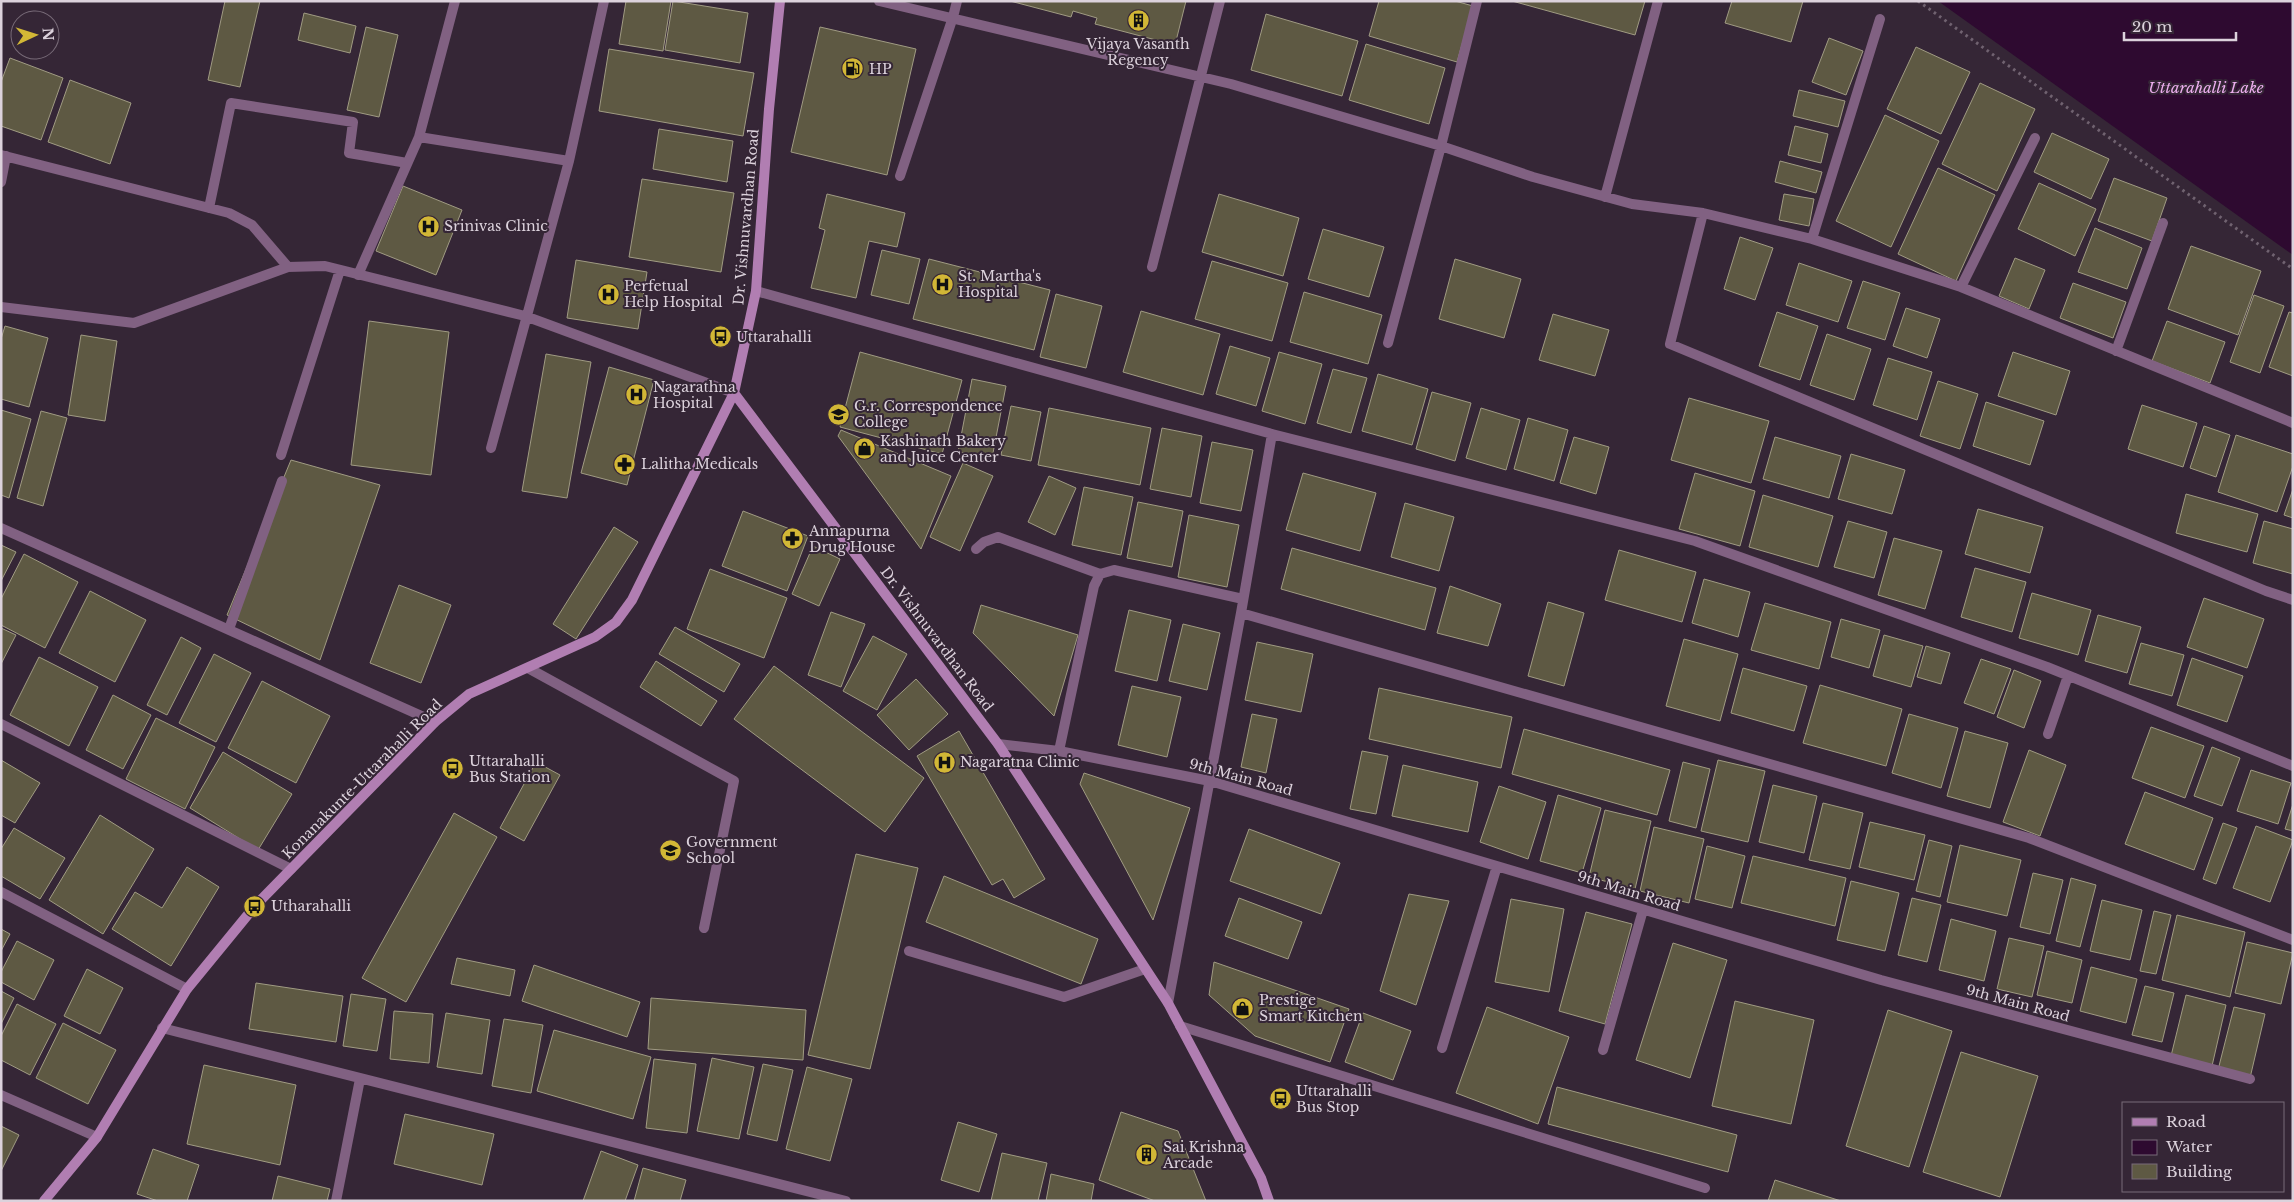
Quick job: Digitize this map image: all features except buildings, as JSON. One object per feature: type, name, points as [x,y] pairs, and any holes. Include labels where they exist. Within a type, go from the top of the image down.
[{"type":"main road","name":"Dr. Vishnuvardhan Road","points":[[780,1],[756,291],[734,393],[998,744],[1168,1003],[1261,1178],[1269,1201]]},
{"type":"main road","name":"Konanakunte-Uttarahalli Road","points":[[44,1201],[97,1137],[187,989],[255,906],[435,722],[469,694],[595,637],[616,622],[632,600],[734,393]]},
{"type":"street","points":[[358,275],[419,137],[455,1]]},
{"type":"street","points":[[490,448],[569,161],[604,1]]},
{"type":"street","points":[[879,1],[1200,76],[1441,146],[1533,177],[1632,204],[1703,214],[1812,239],[1962,288],[2293,423]]},
{"type":"street","points":[[900,176],[957,1]]},
{"type":"street","points":[[1152,267],[1220,1]]},
{"type":"street","points":[[1388,343],[1441,146],[1477,1]]},
{"type":"street","points":[[1605,197],[1658,1]]},
{"type":"street","points":[[1812,239],[1880,19]]},
{"type":"street","points":[[209,208],[231,103],[353,122],[349,153],[407,163]]},
{"type":"street","points":[[419,137],[569,161]]},
{"type":"street","points":[[1962,288],[2035,138]]},
{"type":"street","points":[[1,182],[4,155],[229,213],[252,225],[288,267]]},
{"type":"street","points":[[1703,214],[1670,344],[2266,591],[2293,600]]},
{"type":"street","points":[[2116,351],[2163,223]]},
{"type":"street","points":[[1,307],[134,323],[288,267],[325,266],[525,316],[734,393]]},
{"type":"street","points":[[281,455],[340,270]]},
{"type":"street","points":[[756,291],[1272,434],[1695,541],[2068,676],[2293,766]]},
{"type":"street","points":[[1168,1003],[1241,613],[1272,434]]},
{"type":"street","points":[[229,629],[282,480]]},
{"type":"street","points":[[1,528],[435,722]]},
{"type":"street","points":[[976,549],[984,542],[998,537],[1100,574],[1114,570],[1243,599]]},
{"type":"street","points":[[1059,751],[1094,586],[1100,574]]},
{"type":"street","points":[[1241,613],[2028,838],[2293,940]]},
{"type":"street","points":[[528,668],[734,781],[704,928]]},
{"type":"street","points":[[2048,734],[2068,676]]},
{"type":"street","points":[[1,724],[291,870]]},
{"type":"street","name":"9th Main Road","points":[[998,744],[1059,751],[1210,781],[1881,980],[2250,1079]]},
{"type":"street","points":[[1442,1048],[1497,866]]},
{"type":"street","points":[[1,892],[187,989]]},
{"type":"street","points":[[1603,1050],[1643,910]]},
{"type":"street","points":[[909,951],[1064,997],[1145,969]]},
{"type":"street","points":[[1180,1026],[1705,1188]]},
{"type":"street","points":[[162,1028],[846,1201]]},
{"type":"street","points":[[336,1201],[360,1079]]},
{"type":"street","points":[[1,1094],[97,1137]]},
{"type":"path","points":[[1918,1],[2293,270]]},
{"type":"water","name":"Uttarahalli Lake","points":[[1938,1],[2293,1],[2293,255]]},
{"type":"place","name":"Vijaya Vasanth Regency","points":[[1138,21]]},
{"type":"place","name":"HP","points":[[853,69]]},
{"type":"place","name":"Srinivas Clinic","points":[[428,226]]},
{"type":"place","name":"St. Martha's Hospital","points":[[942,284]]},
{"type":"place","name":"Perfetual Help Hospital","points":[[608,294]]},
{"type":"place","name":"Uttarahalli","points":[[720,337]]},
{"type":"place","name":"Nagarathna Hospital","points":[[637,395]]},
{"type":"place","name":"G.r. Correspondence College","points":[[838,414]]},
{"type":"place","name":"Kashinath Bakery and Juice Center","points":[[864,449]]},
{"type":"place","name":"Lalitha Medicals","points":[[625,464]]},
{"type":"place","name":"Annapurna Drug House","points":[[793,539]]},
{"type":"place","name":"Nagaratna Clinic","points":[[944,762]]},
{"type":"place","name":"Uttarahalli Bus Station","points":[[453,769]]},
{"type":"place","name":"Government School","points":[[670,850]]},
{"type":"place","name":"Utharahalli","points":[[255,906]]},
{"type":"place","name":"Prestige Smart Kitchen","points":[[1243,1008]]},
{"type":"place","name":"Uttarahalli Bus Stop","points":[[1280,1099]]},
{"type":"place","name":"Sai Krishna Arcade","points":[[1147,1155]]}]
